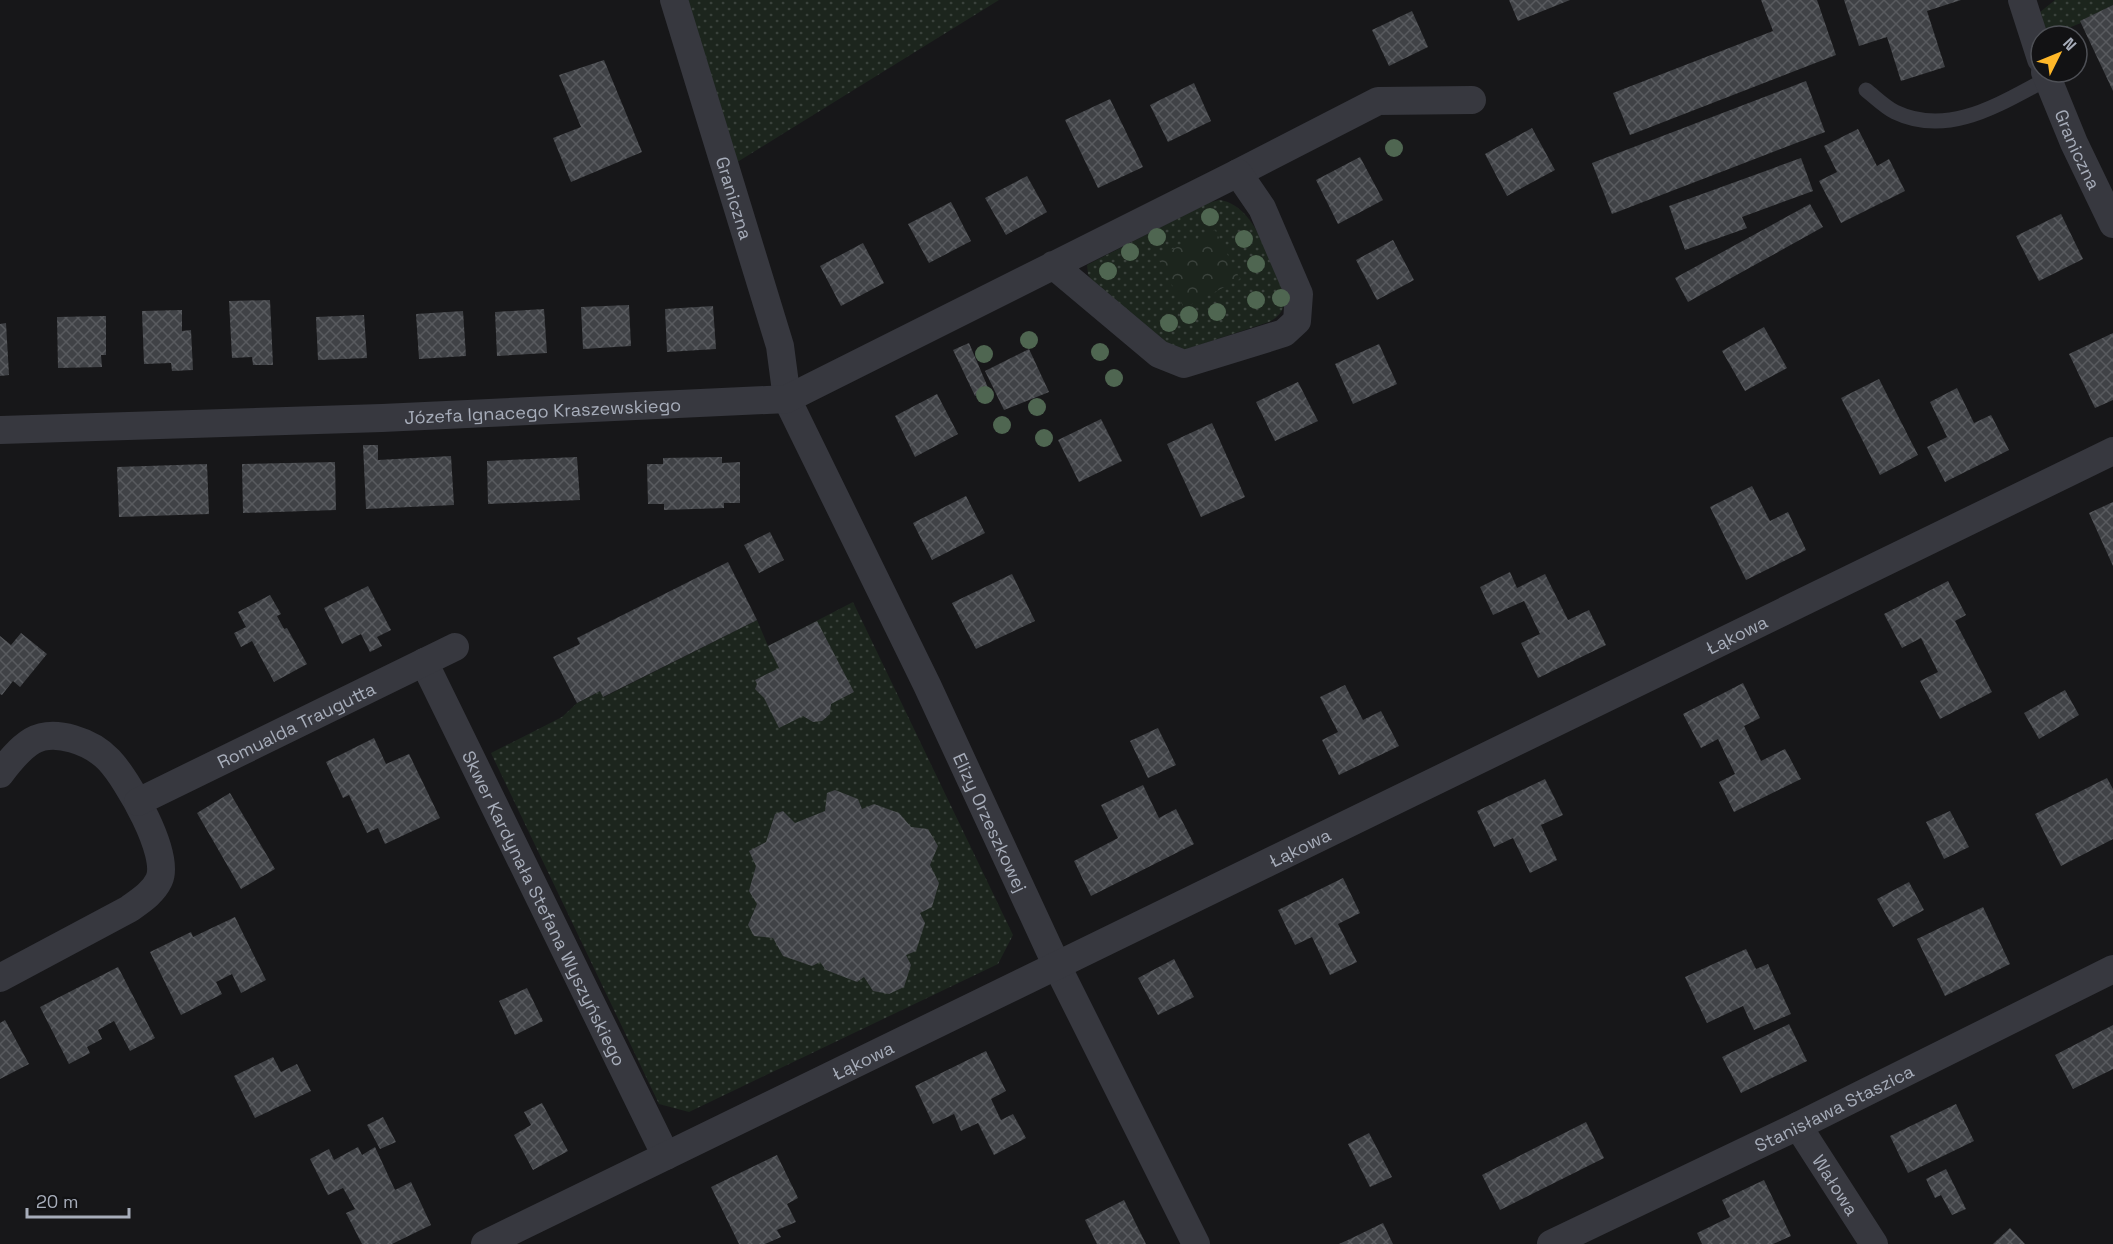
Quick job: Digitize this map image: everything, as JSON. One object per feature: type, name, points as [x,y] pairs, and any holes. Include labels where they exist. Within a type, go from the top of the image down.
[{"type":"street","name":"Graniczna","points":[[674,0],[780,345],[786,399]]},
{"type":"street","name":"Graniczna","points":[[2022,0],[2030,24]]},
{"type":"street","name":"Graniczna","points":[[2050,84],[2113,224]]},
{"type":"street","name":"Józefa Ignacego Kraszewskiego","points":[[0,430],[394,417],[786,399],[1378,101],[1472,100]]},
{"type":"street","points":[[1053,265],[1159,354],[1184,364],[1284,333],[1297,321],[1299,294],[1262,208],[1238,172]]},
{"type":"street","name":"Elizy Orzeszkowej","points":[[786,399],[927,685],[1056,964],[1196,1244]]},
{"type":"street","name":"Łąkowa","points":[[485,1244],[2113,451]]},
{"type":"street","name":"Romualda Traugutta","points":[[138,802],[454,647]]},
{"type":"street","name":"Skwer Kardynała Stefana Wyszyńskiego","points":[[424,662],[666,1156]]},
{"type":"street","points":[[0,774],[14,756],[34,740],[57,736],[84,742],[108,759],[138,802],[160,854],[160,879],[147,896],[129,909],[0,978]]},
{"type":"street","name":"Stanisława Staszica","points":[[1551,1244],[1798,1126],[2113,969]]},
{"type":"street","name":"Wałowa","points":[[1798,1126],[1874,1244]]},
{"type":"lane","points":[[1866,90],[1895,112],[1924,120],[1960,120],[1990,109],[2029,81]]},
{"type":"green space","points":[[674,0],[999,0],[726,169]]},
{"type":"green space","points":[[2055,0],[2113,0],[2113,5],[2078,24],[2044,24],[2040,12]]},
{"type":"green space","points":[[1219,200],[1232,204],[1251,222],[1266,249],[1283,289],[1284,304],[1278,316],[1269,322],[1184,350],[1169,345],[1092,281],[1087,265],[1208,203]]},
{"type":"green space","points":[[1215,230],[1240,279],[1184,308],[1157,256]]},
{"type":"green space","points":[[853,602],[1013,935],[998,964],[689,1112],[659,1104],[491,753],[562,717],[577,703],[600,691],[604,697],[757,620],[768,646]]},
{"type":"building","points":[[1509,0],[1570,0],[1518,21]]},
{"type":"building","points":[[1761,0],[1817,0],[1836,55],[1630,135],[1613,93],[1773,31]]},
{"type":"building","points":[[1844,0],[1961,0],[1927,11],[1945,67],[1901,81],[1887,37],[1859,46]]},
{"type":"building","points":[[2113,5],[2113,91],[2089,40],[2089,24],[2081,24],[2080,21]]},
{"type":"building","points":[[1412,11],[1428,47],[1389,66],[1372,30]]},
{"type":"building","points":[[604,60],[642,152],[571,182],[553,138],[581,127],[559,75]]},
{"type":"building","points":[[1806,81],[1825,132],[1612,214],[1592,163]]},
{"type":"building","points":[[1194,83],[1211,121],[1168,142],[1150,105]]},
{"type":"building","points":[[1110,99],[1143,167],[1098,188],[1065,120]]},
{"type":"building","points":[[1532,128],[1555,170],[1507,196],[1485,154]]},
{"type":"building","points":[[1858,129],[1877,166],[1889,159],[1905,191],[1841,223],[1819,181],[1837,172],[1824,146]]},
{"type":"building","points":[[1360,157],[1383,200],[1338,224],[1316,180]]},
{"type":"building","points":[[1801,158],[1813,191],[1742,217],[1747,228],[1685,250],[1669,206]]},
{"type":"building","points":[[1027,176],[1047,212],[1006,235],[985,198]]},
{"type":"building","points":[[951,202],[971,241],[929,263],[908,224]]},
{"type":"building","points":[[1810,204],[1823,227],[1688,302],[1675,278]]},
{"type":"building","points":[[2061,214],[2083,259],[2039,281],[2016,236]]},
{"type":"building","points":[[1393,240],[1414,280],[1377,300],[1356,260]]},
{"type":"building","points":[[863,243],[884,283],[841,306],[820,266]]},
{"type":"building","points":[[270,300],[273,365],[253,365],[252,357],[232,358],[229,301]]},
{"type":"building","points":[[629,305],[631,346],[583,349],[581,307]]},
{"type":"building","points":[[713,306],[716,349],[667,352],[665,309]]},
{"type":"building","points":[[544,309],[547,353],[497,356],[495,312]]},
{"type":"building","points":[[182,310],[182,331],[191,330],[193,370],[172,371],[171,363],[144,364],[142,311]]},
{"type":"building","points":[[463,311],[466,356],[419,359],[416,314]]},
{"type":"building","points":[[364,315],[367,358],[318,360],[316,317]]},
{"type":"building","points":[[106,316],[106,355],[101,355],[102,367],[58,368],[57,317]]},
{"type":"building","points":[[6,323],[9,375],[0,376],[0,324]]},
{"type":"building","points":[[1764,327],[1787,368],[1745,391],[1722,351]]},
{"type":"building","points":[[2113,333],[2113,400],[2095,408],[2069,354]]},
{"type":"building","points":[[969,343],[989,390],[975,396],[953,350]]},
{"type":"building","points":[[1379,344],[1397,384],[1353,404],[1335,364]]},
{"type":"building","points":[[1029,349],[1049,392],[1004,410],[985,371]]},
{"type":"building","points":[[1879,379],[1918,455],[1880,475],[1841,398]]},
{"type":"building","points":[[1298,382],[1318,421],[1275,441],[1256,402]]},
{"type":"building","points":[[1957,388],[1974,423],[1991,415],[2009,450],[1945,482],[1927,447],[1947,437],[1930,402]]},
{"type":"building","points":[[937,394],[958,434],[915,457],[895,416]]},
{"type":"building","points":[[1101,419],[1122,461],[1079,482],[1058,440]]},
{"type":"building","points":[[1212,423],[1245,497],[1201,517],[1167,444]]},
{"type":"building","points":[[363,445],[378,445],[378,460],[451,456],[454,505],[366,509]]},
{"type":"building","points":[[577,457],[580,500],[488,504],[487,461]]},
{"type":"building","points":[[722,457],[722,463],[740,462],[740,503],[724,503],[724,508],[664,510],[664,504],[648,504],[647,464],[663,464],[663,458]]},
{"type":"building","points":[[335,462],[336,510],[243,513],[242,464]]},
{"type":"building","points":[[207,464],[209,514],[119,517],[117,467]]},
{"type":"building","points":[[1752,486],[1770,521],[1788,512],[1806,550],[1746,580],[1710,507]]},
{"type":"building","points":[[966,496],[985,533],[932,560],[913,523]]},
{"type":"building","points":[[2113,502],[2113,566],[2089,513]]},
{"type":"building","points":[[770,532],[784,560],[759,573],[744,545]]},
{"type":"building","points":[[728,562],[757,620],[603,697],[600,691],[577,703],[553,657],[580,644],[577,638]]},
{"type":"building","points":[[1510,572],[1517,588],[1545,574],[1568,620],[1589,610],[1606,645],[1538,678],[1521,643],[1540,634],[1524,601],[1493,615],[1480,587]]},
{"type":"building","points":[[1012,574],[1035,621],[976,649],[952,603]]},
{"type":"building","points":[[1948,581],[1966,615],[1955,621],[1992,692],[1940,719],[1920,681],[1938,672],[1921,638],[1902,648],[1884,614]]},
{"type":"building","points":[[368,586],[391,630],[377,637],[382,646],[370,652],[361,634],[342,644],[324,608]]},
{"type":"building","points":[[270,595],[281,614],[277,616],[284,629],[287,628],[307,664],[274,682],[252,641],[241,647],[234,633],[246,627],[238,612]]},
{"type":"building","points":[[817,621],[854,692],[831,704],[830,714],[822,721],[813,722],[803,716],[779,728],[764,698],[755,689],[757,684],[755,680],[779,668],[768,646]]},
{"type":"building","points":[[21,633],[47,654],[20,687],[13,681],[2,695],[0,694],[0,636],[11,645]]},
{"type":"building","points":[[1743,683],[1760,718],[1744,726],[1761,761],[1785,749],[1801,779],[1734,812],[1719,782],[1735,774],[1718,739],[1701,748],[1683,714]]},
{"type":"building","points":[[1345,685],[1363,720],[1381,711],[1399,746],[1339,775],[1322,740],[1338,732],[1320,697]]},
{"type":"building","points":[[2065,690],[2079,715],[2039,739],[2024,713]]},
{"type":"building","points":[[1158,728],[1176,765],[1148,778],[1130,741]]},
{"type":"building","points":[[374,738],[386,764],[409,754],[440,818],[385,844],[378,828],[367,833],[349,795],[343,798],[326,762]]},
{"type":"building","points":[[2107,778],[2113,789],[2113,839],[2061,866],[2035,814]]},
{"type":"building","points":[[1545,779],[1563,815],[1541,825],[1557,860],[1530,873],[1513,838],[1494,847],[1477,811]]},
{"type":"building","points":[[1143,785],[1159,818],[1176,809],[1194,844],[1091,896],[1074,861],[1118,838],[1101,805]]},
{"type":"building","points":[[835,790],[858,799],[862,809],[874,804],[899,813],[911,827],[928,829],[938,846],[930,865],[939,883],[932,907],[920,913],[925,923],[916,951],[906,955],[911,965],[904,987],[889,994],[873,991],[864,977],[857,982],[826,970],[820,962],[812,966],[783,956],[773,938],[754,936],[748,925],[757,904],[749,891],[756,866],[749,851],[766,842],[775,814],[783,811],[795,823],[825,811],[827,793]]},
{"type":"building","points":[[230,793],[275,869],[241,889],[197,813]]},
{"type":"building","points":[[1950,811],[1969,847],[1944,859],[1926,822]]},
{"type":"building","points":[[1343,878],[1360,913],[1338,924],[1357,962],[1330,975],[1312,937],[1295,945],[1278,910]]},
{"type":"building","points":[[1909,882],[1924,910],[1893,927],[1877,899]]},
{"type":"building","points":[[1983,907],[2010,964],[1945,996],[1917,939]]},
{"type":"building","points":[[235,917],[266,980],[241,993],[232,974],[216,982],[222,994],[181,1015],[150,952],[191,932],[193,937]]},
{"type":"building","points":[[1746,949],[1756,969],[1768,964],[1791,1014],[1754,1030],[1743,1006],[1707,1023],[1685,977]]},
{"type":"building","points":[[1174,959],[1194,997],[1158,1015],[1138,978]]},
{"type":"building","points":[[118,967],[155,1038],[130,1051],[114,1021],[98,1030],[102,1039],[87,1047],[90,1053],[69,1064],[40,1007]]},
{"type":"building","points":[[527,988],[543,1021],[515,1035],[499,1001]]},
{"type":"building","points":[[5,1020],[29,1064],[0,1079],[0,1023]]},
{"type":"building","points":[[1789,1024],[1807,1061],[1741,1093],[1722,1057]]},
{"type":"building","points":[[2113,1025],[2113,1069],[2073,1089],[2055,1055]]},
{"type":"building","points":[[986,1051],[1006,1091],[991,1099],[1001,1120],[1013,1114],[1026,1138],[994,1155],[978,1123],[961,1131],[954,1114],[933,1124],[915,1086]]},
{"type":"building","points":[[273,1057],[281,1072],[297,1064],[311,1091],[255,1118],[234,1076]]},
{"type":"building","points":[[542,1103],[568,1151],[533,1170],[514,1135],[531,1125],[524,1112]]},
{"type":"building","points":[[1956,1104],[1974,1141],[1908,1173],[1890,1136]]},
{"type":"building","points":[[383,1117],[396,1142],[380,1149],[367,1125]]},
{"type":"building","points":[[1586,1122],[1604,1158],[1500,1210],[1482,1175]]},
{"type":"building","points":[[1369,1133],[1392,1177],[1370,1187],[1348,1144]]},
{"type":"building","points":[[358,1147],[362,1155],[375,1147],[395,1190],[411,1182],[431,1225],[392,1244],[362,1244],[346,1213],[355,1209],[343,1188],[328,1195],[310,1159],[329,1149],[334,1160]]},
{"type":"building","points":[[777,1155],[798,1198],[787,1204],[796,1222],[777,1230],[781,1237],[765,1244],[739,1244],[711,1187]]},
{"type":"building","points":[[1946,1169],[1966,1209],[1952,1215],[1941,1195],[1935,1198],[1926,1179]]},
{"type":"building","points":[[1764,1180],[1791,1236],[1773,1244],[1702,1244],[1697,1233],[1730,1217],[1722,1200]]},
{"type":"building","points":[[1124,1200],[1146,1244],[1097,1244],[1085,1220]]},
{"type":"building","points":[[1383,1223],[1393,1244],[1339,1244],[1350,1239]]},
{"type":"building","points":[[2010,1228],[2025,1244],[1993,1244]]}]
